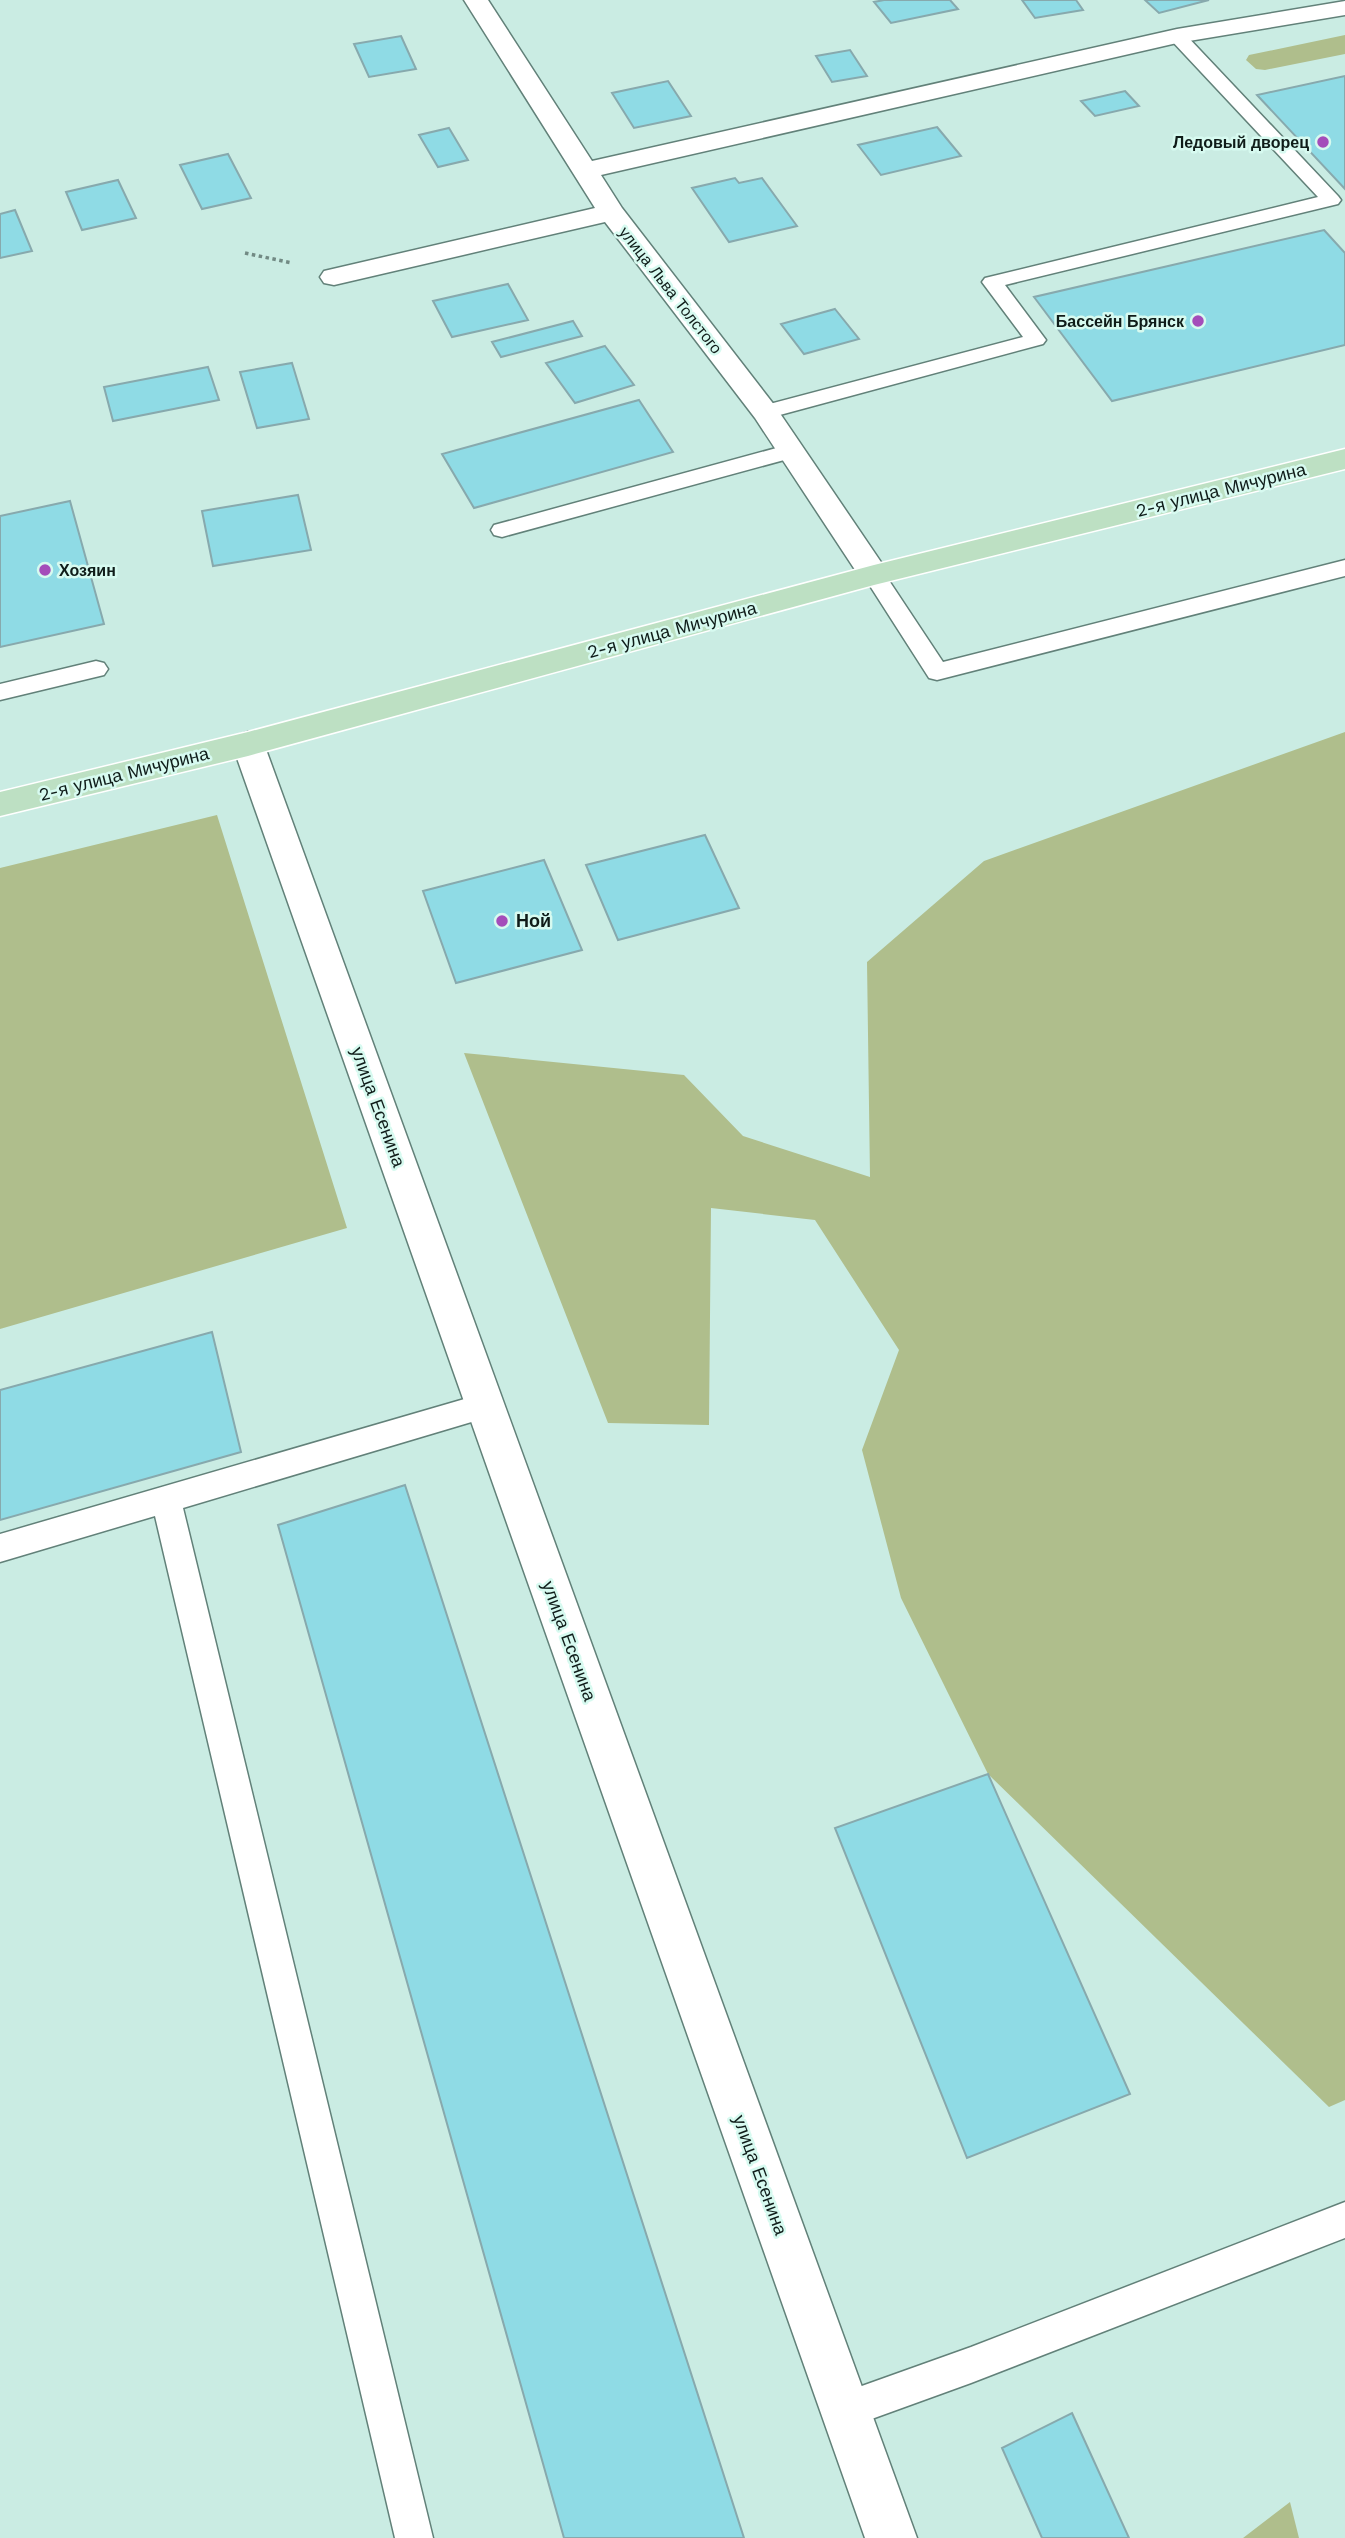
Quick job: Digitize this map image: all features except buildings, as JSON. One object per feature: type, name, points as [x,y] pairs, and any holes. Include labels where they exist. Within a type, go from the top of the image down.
[{"type":"main road","name":"2-я улица Мичурина","points":[[0,804],[248,744],[874,575],[1345,459]]},
{"type":"street","name":"улица Льва Толстого","points":[[476,0],[611,212],[765,412],[874,575]]},
{"type":"street","points":[[584,171],[1177,36],[1345,8]]},
{"type":"street","points":[[334,277],[611,212]]},
{"type":"street","name":"улица Есенина","points":[[248,744],[891,2538]]},
{"type":"lane","points":[[1177,36],[1345,215]]},
{"type":"lane","points":[[765,412],[1036,340],[992,282],[1331,200]]},
{"type":"lane","points":[[502,530],[791,451]]},
{"type":"lane","points":[[874,575],[937,672],[1345,568]]},
{"type":"lane","points":[[0,692],[96,669]]},
{"type":"lane","points":[[0,1548],[485,1406]]},
{"type":"lane","points":[[166,1499],[414,2538]]},
{"type":"lane","points":[[844,2410],[971,2365],[1345,2220]]},
{"type":"green space","points":[[1345,35],[1345,54],[1265,70],[1256,69],[1246,60],[1249,55]]},
{"type":"green space","points":[[1345,732],[1345,2100],[1329,2107],[988,1774],[901,1598],[862,1450],[899,1350],[815,1220],[711,1208],[709,1425],[608,1423],[464,1053],[684,1075],[743,1136],[870,1177],[867,962],[984,861]]},
{"type":"green space","points":[[217,815],[347,1228],[0,1329],[0,868]]},
{"type":"green space","points":[[1290,2502],[1299,2538],[1243,2538]]},
{"type":"place","name":"Ледовый дворец","points":[[1323,142]]},
{"type":"place","name":"Бассейн Брянск","points":[[1198,321]]},
{"type":"place","name":"Хозяин","points":[[45,570]]},
{"type":"place","name":"Ной","points":[[502,921]]}]
